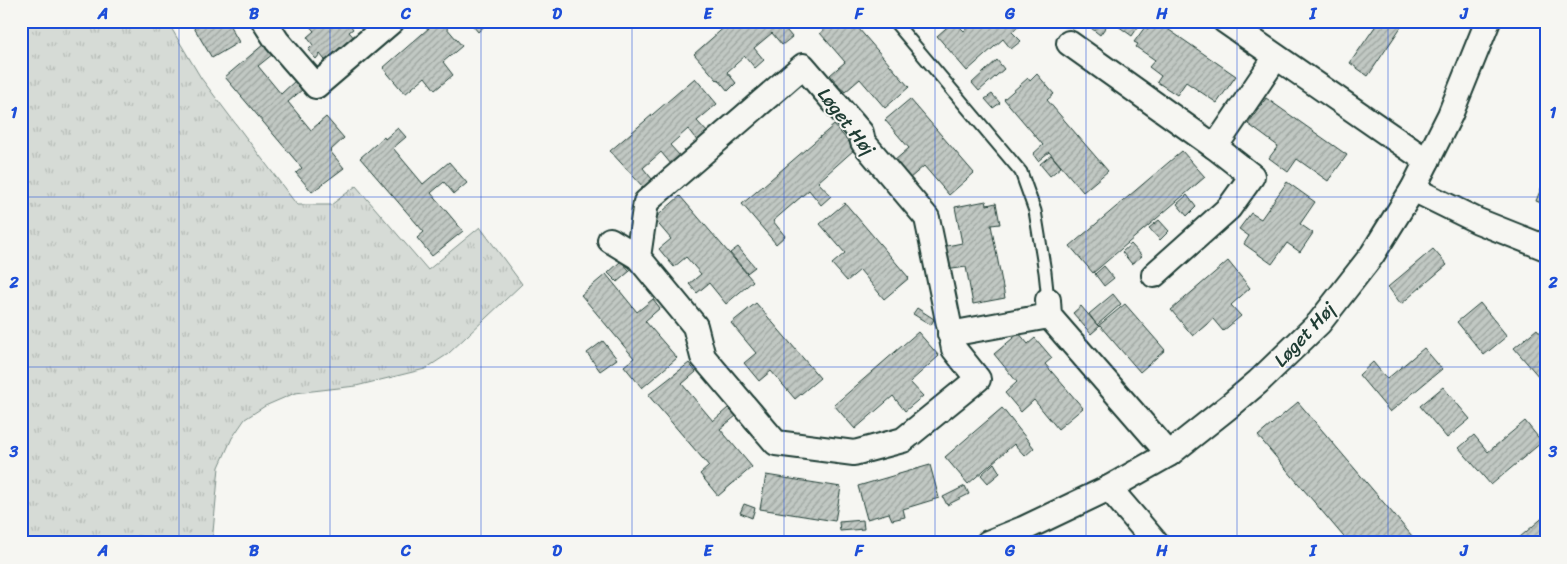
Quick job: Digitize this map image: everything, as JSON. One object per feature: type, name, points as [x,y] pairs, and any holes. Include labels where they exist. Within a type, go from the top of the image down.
[{"type":"street","points":[[264,21],[277,41],[316,86],[392,21]]},
{"type":"street","points":[[1226,21],[1427,161]]},
{"type":"street","name":"Løget Høj","points":[[988,543],[1024,529],[1109,488],[1169,454],[1238,399],[1319,323],[1372,255],[1413,189],[1450,115],[1488,21]]},
{"type":"street","points":[[1069,43],[1215,147],[1252,176],[1229,208],[1154,275]]},
{"type":"street","points":[[1215,147],[1276,57]]},
{"type":"street","name":"Løget Høj","points":[[610,240],[638,257],[695,326],[703,357],[776,443],[854,454],[903,440],[978,379],[954,349],[927,218],[863,142],[861,133],[803,66],[646,202],[638,257]]},
{"type":"street","points":[[1413,189],[1478,220],[1546,248]]},
{"type":"street","points":[[950,334],[1048,308],[1169,454]]},
{"type":"street","points":[[1109,488],[1156,543]]},
{"type":"lane","points":[[894,21],[1021,172],[1035,211],[1045,272],[1048,308]]},
{"type":"green space","points":[[21,21],[167,21],[201,78],[297,205],[331,205],[356,186],[428,270],[480,227],[522,284],[448,354],[425,369],[356,386],[295,393],[265,406],[245,419],[232,438],[219,467],[212,543],[137,536],[117,543],[21,543]]},
{"type":"building","points":[[190,21],[227,21],[239,42],[212,58]]},
{"type":"building","points":[[305,21],[347,21],[353,29],[349,32],[357,41],[329,65],[320,54],[316,59],[308,50],[313,45],[307,37],[314,31]]},
{"type":"building","points":[[437,21],[441,21],[462,46],[443,62],[453,75],[435,90],[425,77],[405,94],[383,68]]},
{"type":"building","points":[[469,21],[490,21],[478,32]]},
{"type":"building","points":[[726,21],[786,21],[782,25],[792,37],[782,45],[772,33],[754,48],[764,60],[755,68],[745,56],[727,72],[736,83],[728,91],[694,54],[728,24]]},
{"type":"building","points":[[834,21],[852,21],[909,87],[885,108],[860,79],[845,92],[830,75],[845,62],[820,33]]},
{"type":"building","points":[[954,21],[964,31],[975,21],[1024,21],[1012,32],[1021,41],[1011,49],[1003,39],[967,71],[937,36]]},
{"type":"building","points":[[1096,21],[1110,21],[1100,35],[1091,28]]},
{"type":"building","points":[[1111,21],[1142,21],[1132,36]]},
{"type":"building","points":[[1153,21],[1156,21],[1236,76],[1217,103],[1186,82],[1177,95],[1157,82],[1161,76],[1149,67],[1155,60],[1136,47],[1138,44],[1134,42],[1145,27],[1148,29]]},
{"type":"building","points":[[1379,21],[1405,21],[1368,76],[1350,63]]},
{"type":"building","points":[[264,44],[273,54],[258,66],[281,94],[296,80],[303,89],[288,102],[311,130],[326,117],[344,138],[330,151],[344,168],[312,192],[296,173],[302,168],[225,77]]},
{"type":"building","points":[[997,60],[1004,69],[979,91],[972,83]]},
{"type":"building","points":[[1037,74],[1054,94],[1047,100],[1108,171],[1083,192],[1049,152],[1038,161],[1033,154],[1043,145],[1004,99],[1028,78],[1030,81]]},
{"type":"building","points":[[695,78],[717,104],[697,121],[708,133],[698,142],[688,129],[670,145],[680,156],[671,164],[661,152],[643,168],[652,179],[644,188],[610,151]]},
{"type":"building","points":[[992,94],[1000,103],[993,108],[985,99]]},
{"type":"building","points":[[1266,98],[1347,155],[1328,181],[1297,159],[1288,172],[1269,158],[1278,146],[1248,124]]},
{"type":"building","points":[[910,99],[974,173],[949,195],[924,166],[909,179],[894,161],[909,148],[885,120]]},
{"type":"building","points":[[834,125],[855,149],[818,182],[831,196],[821,205],[809,190],[773,221],[785,236],[776,244],[742,204]]},
{"type":"building","points":[[398,128],[406,137],[393,148],[423,184],[449,162],[467,183],[454,194],[444,182],[431,193],[463,231],[432,256],[417,238],[424,232],[360,158],[384,137],[385,139]]},
{"type":"building","points":[[1182,151],[1205,177],[1093,273],[1070,246]]},
{"type":"building","points":[[1051,155],[1061,167],[1050,176],[1040,164]]},
{"type":"building","points":[[1546,176],[1546,205],[1536,201]]},
{"type":"building","points":[[1287,182],[1315,202],[1300,224],[1313,233],[1300,252],[1287,243],[1272,264],[1244,244],[1249,236],[1239,229],[1251,213],[1261,219]]},
{"type":"building","points":[[1187,195],[1196,207],[1187,216],[1177,204]]},
{"type":"building","points":[[680,196],[753,281],[726,304],[709,283],[697,293],[689,284],[701,274],[686,257],[674,267],[659,249],[671,239],[654,219]]},
{"type":"building","points":[[986,201],[987,205],[996,203],[1000,224],[991,225],[1005,298],[973,304],[966,267],[946,270],[942,247],[962,243],[955,207]]},
{"type":"building","points":[[845,203],[909,278],[884,299],[860,270],[847,281],[832,264],[845,253],[820,224]]},
{"type":"building","points":[[1159,220],[1169,231],[1160,240],[1149,228]]},
{"type":"building","points":[[1131,244],[1142,256],[1132,264],[1122,252]]},
{"type":"building","points":[[738,247],[755,267],[747,273],[730,253]]},
{"type":"building","points":[[1433,249],[1447,265],[1401,304],[1388,287]]},
{"type":"building","points":[[621,261],[630,271],[617,282],[608,273]]},
{"type":"building","points":[[1228,261],[1250,288],[1231,305],[1241,316],[1223,331],[1213,319],[1193,336],[1171,310]]},
{"type":"building","points":[[1104,266],[1114,278],[1104,286],[1095,274]]},
{"type":"building","points":[[606,274],[637,312],[653,299],[660,308],[645,321],[677,358],[642,388],[624,366],[634,358],[581,295]]},
{"type":"building","points":[[1113,294],[1121,304],[1097,325],[1089,314]]},
{"type":"building","points":[[756,303],[820,378],[795,399],[771,371],[759,381],[744,363],[756,353],[731,323]]},
{"type":"building","points":[[1480,303],[1507,336],[1484,355],[1457,322]]},
{"type":"building","points":[[1125,304],[1165,350],[1140,372],[1100,326],[1091,334],[1073,313],[1081,306],[1098,326]]},
{"type":"building","points":[[917,308],[934,319],[931,325],[913,314]]},
{"type":"building","points":[[1537,329],[1546,340],[1546,385],[1514,348]]},
{"type":"building","points":[[918,332],[939,356],[910,382],[923,396],[905,411],[893,396],[855,429],[834,405]]},
{"type":"building","points":[[1019,333],[1028,344],[1035,338],[1052,358],[1045,364],[1083,408],[1058,429],[1034,400],[1021,412],[1005,393],[1017,382],[994,354]]},
{"type":"building","points":[[603,341],[617,359],[600,371],[587,353]]},
{"type":"building","points":[[1424,348],[1442,369],[1390,412],[1359,375],[1373,362],[1387,379]]},
{"type":"building","points":[[689,363],[696,372],[682,384],[713,421],[728,408],[736,416],[720,429],[752,467],[718,496],[700,474],[709,466],[648,395]]},
{"type":"building","points":[[1443,387],[1470,419],[1447,438],[1420,406]]},
{"type":"building","points":[[1298,402],[1418,543],[1349,543],[1258,436]]},
{"type":"building","points":[[1002,408],[1034,448],[1025,456],[1014,444],[968,484],[945,457]]},
{"type":"building","points":[[1525,421],[1542,442],[1491,485],[1459,448],[1474,435],[1488,452]]},
{"type":"building","points":[[994,463],[1000,473],[988,483],[981,475]]},
{"type":"building","points":[[930,465],[939,498],[903,509],[905,517],[892,520],[889,513],[867,519],[858,486]]},
{"type":"building","points":[[766,475],[841,487],[835,521],[760,509]]},
{"type":"building","points":[[965,486],[969,494],[947,505],[943,497]]},
{"type":"building","points":[[744,504],[755,508],[752,518],[740,513]]},
{"type":"building","points":[[1546,515],[1546,543],[1513,543]]},
{"type":"building","points":[[863,520],[864,529],[840,531],[839,522]]}]
